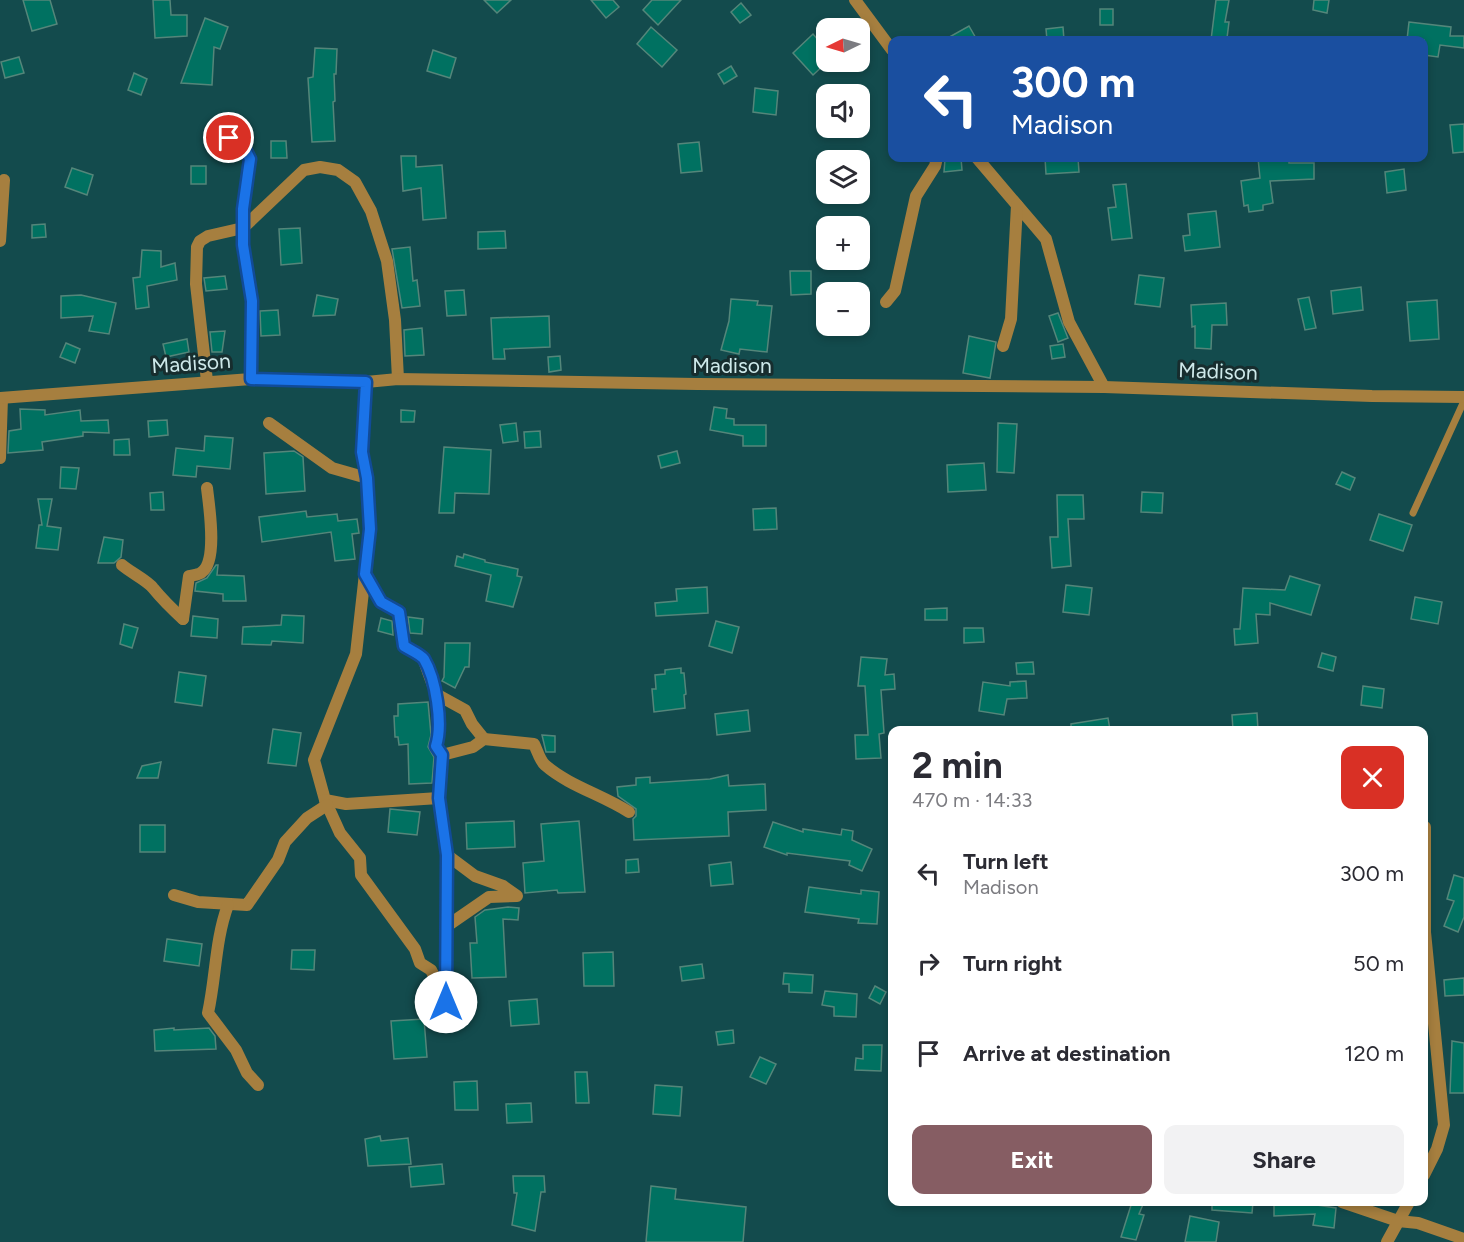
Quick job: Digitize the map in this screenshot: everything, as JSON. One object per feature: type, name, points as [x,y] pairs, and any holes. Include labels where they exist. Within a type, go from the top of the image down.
[{"type":"street","points":[[855,0],[888,45]]},
{"type":"street","points":[[229,138],[244,147],[250,159],[243,209],[243,245],[252,301],[251,379]]},
{"type":"street","points":[[886,302],[895,291],[916,196],[936,162]]},
{"type":"street","points":[[980,162],[1046,239],[1069,322],[1104,387]]},
{"type":"street","points":[[207,381],[196,284],[197,247],[200,241],[208,236],[243,228],[304,170],[320,167],[338,171],[355,182],[370,211],[387,261],[395,321],[398,379]]},
{"type":"street","points":[[0,241],[4,180]]},
{"type":"street","points":[[1003,346],[1011,319],[1017,205]]},
{"type":"street","name":"Madison","points":[[1,398],[207,381],[251,379],[366,382],[398,379],[1104,387],[1464,399]]},
{"type":"street","points":[[365,574],[381,602],[399,612],[404,646],[423,658],[436,694],[439,736],[436,746],[442,755],[439,798],[447,855],[446,1002],[431,970],[420,963],[415,949],[362,875],[360,858],[340,833],[326,802],[314,760],[356,654],[370,529],[367,478],[362,452],[366,382]]},
{"type":"street","points":[[0,458],[1,398]]},
{"type":"street","points":[[268,423],[332,468],[367,478]]},
{"type":"street","points":[[122,565],[134,576],[153,587],[156,594],[183,620],[189,576],[201,574],[208,566],[211,550],[207,488]]},
{"type":"street","points":[[436,694],[465,710],[472,724],[484,739]]},
{"type":"street","points":[[442,755],[473,747],[484,739],[534,744],[543,764],[584,789],[629,812]]},
{"type":"street","points":[[174,896],[198,902],[248,905],[278,860],[285,842],[307,818],[326,802],[346,804],[439,798]]},
{"type":"street","points":[[447,855],[476,876],[503,886],[517,897],[489,897],[447,926]]},
{"type":"street","points":[[228,905],[218,930],[214,986],[208,1013],[236,1050],[247,1073],[258,1085]]},
{"type":"street","points":[[1428,962],[1444,1125],[1437,1149],[1428,1167]]},
{"type":"street","points":[[1354,1206],[1398,1221],[1418,1223],[1464,1239]]},
{"type":"street","points":[[1387,1242],[1407,1206]]},
{"type":"lane","points":[[1413,513],[1464,399]]},
{"type":"building","points":[[23,0],[50,0],[57,24],[32,31]]},
{"type":"building","points":[[153,0],[170,0],[171,15],[187,15],[187,36],[155,38]]},
{"type":"building","points":[[484,0],[511,0],[497,13]]},
{"type":"building","points":[[591,0],[613,0],[619,7],[606,18]]},
{"type":"building","points":[[652,0],[681,0],[658,25],[643,10]]},
{"type":"building","points":[[1216,0],[1229,0],[1225,22],[1229,22],[1227,36],[1212,36]]},
{"type":"building","points":[[1314,0],[1329,0],[1327,13],[1313,10]]},
{"type":"building","points":[[741,3],[751,15],[740,23],[731,12]]},
{"type":"building","points":[[1100,9],[1113,9],[1113,25],[1100,25]]},
{"type":"building","points":[[205,18],[228,27],[220,49],[214,47],[212,85],[181,83]]},
{"type":"building","points":[[1409,22],[1451,27],[1450,36],[1464,36],[1464,48],[1440,45],[1438,57],[1428,56],[1428,36],[1407,36]]},
{"type":"building","points":[[969,26],[975,36],[951,36]]},
{"type":"building","points":[[651,27],[677,50],[662,67],[637,44]]},
{"type":"building","points":[[1063,27],[1064,36],[1047,36],[1046,29]]},
{"type":"building","points":[[813,34],[816,37],[816,72],[813,75],[793,53]]},
{"type":"building","points":[[315,48],[337,49],[336,74],[334,74],[335,101],[333,102],[335,141],[312,142],[308,78],[313,77]]},
{"type":"building","points":[[433,50],[456,58],[450,78],[427,71]]},
{"type":"building","points":[[19,57],[24,73],[5,78],[1,62]]},
{"type":"building","points":[[731,66],[737,76],[724,84],[718,74]]},
{"type":"building","points":[[134,73],[147,79],[141,95],[128,90]]},
{"type":"building","points":[[755,88],[778,91],[776,115],[753,112]]},
{"type":"building","points":[[1464,124],[1464,152],[1453,153],[1450,125]]},
{"type":"building","points":[[216,125],[230,130],[222,134],[224,145],[222,150],[209,145]]},
{"type":"building","points":[[271,141],[286,141],[287,158],[271,158]]},
{"type":"building","points":[[699,142],[702,171],[681,173],[678,144]]},
{"type":"building","points":[[401,156],[416,156],[416,167],[442,165],[446,218],[423,220],[421,188],[403,191]]},
{"type":"building","points":[[945,162],[961,162],[962,170],[944,172]]},
{"type":"building","points":[[1045,162],[1078,162],[1079,172],[1046,174]]},
{"type":"building","points":[[1258,162],[1314,163],[1314,179],[1270,181],[1273,203],[1263,205],[1263,210],[1249,212],[1248,205],[1244,206],[1241,181],[1260,178]]},
{"type":"building","points":[[191,166],[206,166],[206,184],[191,184]]},
{"type":"building","points":[[72,168],[93,175],[87,195],[65,187]]},
{"type":"building","points":[[1404,169],[1406,190],[1387,193],[1385,172]]},
{"type":"building","points":[[1126,184],[1132,238],[1112,240],[1108,208],[1116,207],[1113,185]]},
{"type":"building","points":[[1216,211],[1220,247],[1185,251],[1183,236],[1190,235],[1188,214]]},
{"type":"building","points":[[45,224],[46,237],[32,238],[32,225]]},
{"type":"building","points":[[300,228],[302,263],[281,265],[279,229]]},
{"type":"building","points":[[505,231],[506,248],[478,249],[478,232]]},
{"type":"building","points":[[410,247],[413,281],[417,280],[420,306],[402,308],[392,249]]},
{"type":"building","points":[[142,250],[161,251],[161,267],[175,263],[177,280],[147,286],[149,307],[136,309],[133,278],[140,277]]},
{"type":"building","points":[[790,271],[811,271],[811,294],[791,295]]},
{"type":"building","points":[[1139,275],[1164,278],[1160,307],[1135,304]]},
{"type":"building","points":[[225,276],[227,289],[206,291],[204,278]]},
{"type":"building","points":[[1361,287],[1363,310],[1333,314],[1331,291]]},
{"type":"building","points":[[464,290],[466,315],[447,316],[445,291]]},
{"type":"building","points":[[81,295],[116,303],[109,334],[89,331],[93,316],[61,318],[61,296]]},
{"type":"building","points":[[317,295],[338,299],[335,315],[313,316]]},
{"type":"building","points":[[1309,297],[1316,328],[1305,330],[1298,299]]},
{"type":"building","points":[[731,299],[758,301],[757,305],[772,306],[767,352],[740,349],[739,354],[721,350],[729,321]]},
{"type":"building","points":[[1437,300],[1439,339],[1410,341],[1407,302]]},
{"type":"building","points":[[1226,303],[1227,325],[1212,325],[1211,349],[1195,348],[1195,326],[1192,327],[1191,305]]},
{"type":"building","points":[[278,310],[280,335],[261,336],[260,311]]},
{"type":"building","points":[[1058,313],[1068,338],[1058,342],[1049,316]]},
{"type":"building","points":[[549,316],[550,347],[504,349],[505,359],[493,359],[491,318]]},
{"type":"building","points":[[422,328],[424,355],[405,356],[404,330]]},
{"type":"building","points":[[225,331],[222,352],[212,352],[210,332]]},
{"type":"building","points":[[969,336],[996,342],[990,378],[963,373]]},
{"type":"building","points":[[187,339],[189,352],[166,357],[163,344]]},
{"type":"building","points":[[66,343],[80,349],[75,363],[60,357]]},
{"type":"building","points":[[1063,344],[1065,357],[1052,359],[1050,346]]},
{"type":"building","points":[[560,356],[561,370],[549,372],[548,357]]},
{"type":"building","points":[[714,407],[727,409],[726,418],[734,419],[734,425],[766,425],[766,446],[743,446],[743,436],[710,430]]},
{"type":"building","points":[[20,409],[45,410],[45,415],[80,410],[81,421],[108,420],[109,433],[83,432],[83,436],[42,442],[43,450],[8,453],[9,431],[21,429]]},
{"type":"building","points":[[401,410],[415,411],[414,422],[401,422]]},
{"type":"building","points":[[167,420],[168,435],[149,437],[148,421]]},
{"type":"building","points":[[516,423],[518,441],[503,443],[500,425]]},
{"type":"building","points":[[998,423],[1017,424],[1014,473],[997,472]]},
{"type":"building","points":[[540,431],[541,447],[525,448],[524,432]]},
{"type":"building","points":[[205,436],[233,438],[230,469],[197,466],[196,477],[173,475],[176,448],[204,451]]},
{"type":"building","points":[[129,439],[130,455],[114,455],[114,440]]},
{"type":"building","points":[[444,447],[491,450],[489,494],[455,493],[454,513],[439,513]]},
{"type":"building","points":[[294,451],[303,457],[305,491],[266,494],[264,453]]},
{"type":"building","points":[[677,451],[680,463],[661,468],[658,456]]},
{"type":"building","points":[[984,463],[986,490],[948,492],[947,465]]},
{"type":"building","points":[[61,467],[79,468],[76,489],[60,488]]},
{"type":"building","points":[[1342,472],[1355,478],[1350,490],[1336,484]]},
{"type":"building","points":[[163,492],[164,510],[151,510],[150,493]]},
{"type":"building","points":[[1142,492],[1163,493],[1162,513],[1141,512]]},
{"type":"building","points":[[1057,495],[1083,495],[1084,519],[1068,519],[1071,566],[1052,568],[1050,537],[1058,537]]},
{"type":"building","points":[[38,499],[52,499],[47,526],[61,528],[58,550],[36,548],[39,525],[42,525]]},
{"type":"building","points":[[776,508],[777,529],[754,530],[753,509]]},
{"type":"building","points":[[306,511],[307,517],[337,514],[338,521],[357,519],[359,533],[352,534],[355,559],[335,561],[331,532],[262,542],[259,517]]},
{"type":"building","points":[[1379,514],[1412,525],[1403,551],[1370,540]]},
{"type":"building","points":[[104,537],[123,540],[121,557],[114,563],[98,563]]},
{"type":"building","points":[[464,554],[485,560],[485,562],[518,569],[517,576],[522,577],[513,607],[486,601],[491,575],[455,566],[457,556],[463,558]]},
{"type":"building","points":[[218,565],[217,575],[244,576],[246,601],[223,601],[223,594],[195,591],[196,583],[207,578]]},
{"type":"building","points":[[1290,576],[1320,585],[1311,615],[1270,603],[1270,615],[1256,614],[1258,643],[1235,645],[1234,629],[1240,629],[1243,588],[1285,590]]},
{"type":"building","points":[[1066,585],[1092,588],[1089,615],[1063,612]]},
{"type":"building","points":[[707,587],[708,613],[656,616],[655,603],[677,601],[676,589]]},
{"type":"building","points":[[1415,597],[1442,602],[1438,624],[1411,619]]},
{"type":"building","points":[[947,608],[947,620],[925,620],[925,609]]},
{"type":"building","points":[[282,615],[304,616],[303,643],[272,641],[271,645],[242,644],[243,627],[281,625]]},
{"type":"building","points":[[193,616],[218,619],[217,638],[191,636]]},
{"type":"building","points":[[408,617],[423,619],[422,634],[410,633]]},
{"type":"building","points":[[381,618],[392,621],[393,635],[378,631]]},
{"type":"building","points":[[716,621],[739,627],[732,653],[709,646]]},
{"type":"building","points":[[124,624],[138,628],[132,648],[120,644]]},
{"type":"building","points":[[964,628],[983,628],[984,642],[964,643]]},
{"type":"building","points":[[445,643],[470,643],[469,667],[465,667],[455,688],[442,681]]},
{"type":"building","points":[[1322,653],[1336,657],[1333,671],[1318,667]]},
{"type":"building","points":[[861,657],[887,659],[885,675],[894,674],[895,689],[881,690],[884,733],[879,734],[881,758],[856,759],[855,735],[868,735],[865,686],[858,686]]},
{"type":"building","points":[[1033,662],[1034,674],[1017,674],[1016,663]]},
{"type":"building","points":[[681,668],[681,673],[684,673],[685,708],[654,712],[652,689],[656,689],[655,675],[665,674],[665,670]]},
{"type":"building","points":[[179,672],[206,676],[202,706],[175,702]]},
{"type":"building","points":[[1026,681],[1027,698],[1007,699],[1004,715],[979,711],[983,682],[1010,686],[1010,682]]},
{"type":"building","points":[[1363,686],[1384,689],[1382,708],[1361,705]]},
{"type":"building","points":[[428,702],[431,735],[428,747],[434,757],[432,783],[409,784],[408,744],[399,745],[398,737],[395,737],[394,716],[398,716],[398,704]]},
{"type":"building","points":[[748,710],[750,731],[717,735],[715,714]]},
{"type":"building","points":[[1257,713],[1258,726],[1233,726],[1232,715]]},
{"type":"building","points":[[1108,718],[1109,726],[1071,726],[1071,724]]},
{"type":"building","points":[[273,729],[301,733],[296,766],[268,763]]},
{"type":"building","points":[[542,735],[555,736],[555,752],[546,752]]},
{"type":"building","points":[[161,762],[158,778],[137,778],[142,766]]},
{"type":"building","points":[[728,775],[729,786],[765,784],[766,810],[728,812],[729,836],[634,840],[633,819],[636,816],[636,809],[618,796],[617,787],[636,785],[636,778],[650,777],[650,783],[710,779]]},
{"type":"building","points":[[390,809],[420,812],[417,835],[388,832]]},
{"type":"building","points":[[514,821],[515,847],[467,849],[466,823]]},
{"type":"building","points":[[579,821],[585,892],[558,893],[557,890],[525,893],[523,863],[544,861],[541,824]]},
{"type":"building","points":[[773,822],[803,832],[803,829],[841,835],[842,829],[853,831],[852,840],[872,849],[862,871],[849,865],[850,861],[787,853],[787,855],[764,847]]},
{"type":"building","points":[[140,825],[165,825],[165,852],[140,852]]},
{"type":"building","points":[[638,859],[639,872],[626,873],[626,860]]},
{"type":"building","points":[[731,862],[733,884],[711,886],[709,865]]},
{"type":"building","points":[[1454,875],[1464,878],[1464,917],[1458,932],[1444,926],[1454,901],[1447,899]]},
{"type":"building","points":[[809,887],[861,894],[861,890],[879,892],[877,924],[858,923],[859,919],[805,912]]},
{"type":"building","points":[[519,908],[518,920],[503,919],[506,977],[472,978],[470,943],[477,943],[475,917],[485,910]]},
{"type":"building","points":[[167,939],[202,944],[199,966],[164,961]]},
{"type":"building","points":[[292,950],[315,950],[314,970],[291,969]]},
{"type":"building","points":[[613,952],[614,986],[584,986],[583,953]]},
{"type":"building","points":[[702,964],[704,978],[682,981],[680,967]]},
{"type":"building","points":[[784,973],[813,975],[812,993],[789,992],[789,984],[783,984]]},
{"type":"building","points":[[1464,978],[1464,995],[1445,996],[1444,980]]},
{"type":"building","points":[[875,986],[886,992],[880,1004],[869,998]]},
{"type":"building","points":[[825,991],[857,994],[856,1017],[834,1016],[834,1007],[822,1005]]},
{"type":"building","points":[[537,999],[539,1024],[511,1026],[509,1001]]},
{"type":"building","points":[[424,1019],[427,1057],[394,1059],[391,1021]]},
{"type":"building","points":[[174,1028],[174,1030],[209,1028],[215,1036],[216,1049],[155,1051],[154,1030]]},
{"type":"building","points":[[733,1030],[734,1043],[718,1045],[716,1032]]},
{"type":"building","points":[[1452,1041],[1464,1043],[1464,1093],[1450,1093]]},
{"type":"building","points":[[863,1045],[882,1045],[881,1071],[855,1070],[856,1058],[863,1059]]},
{"type":"building","points":[[760,1057],[776,1064],[766,1084],[750,1077]]},
{"type":"building","points":[[575,1072],[587,1072],[589,1103],[576,1103]]},
{"type":"building","points":[[477,1081],[478,1110],[455,1110],[454,1082]]},
{"type":"building","points":[[655,1085],[682,1087],[680,1116],[653,1114]]},
{"type":"building","points":[[531,1103],[532,1122],[507,1123],[506,1104]]},
{"type":"building","points":[[380,1136],[381,1141],[408,1138],[411,1164],[368,1166],[365,1139]]},
{"type":"building","points":[[442,1164],[444,1184],[411,1187],[409,1167]]},
{"type":"building","points":[[513,1176],[544,1176],[545,1192],[541,1192],[535,1231],[512,1225],[517,1193],[514,1193]]},
{"type":"building","points":[[651,1186],[676,1189],[675,1199],[746,1207],[743,1242],[646,1242]]},
{"type":"building","points":[[1131,1206],[1142,1206],[1139,1214],[1144,1215],[1136,1240],[1121,1237]]},
{"type":"building","points":[[1212,1206],[1253,1206],[1252,1213],[1212,1210]]},
{"type":"building","points":[[1274,1206],[1336,1208],[1334,1228],[1313,1225],[1315,1214],[1274,1216]]},
{"type":"building","points":[[1190,1216],[1219,1222],[1216,1242],[1185,1242]]},
{"type":"route","points":[[229,138],[244,147],[250,159],[243,209],[243,245],[252,301],[251,379],[366,382],[362,452],[367,478],[370,529],[365,574],[381,602],[399,612],[404,646],[423,658],[436,694],[439,736],[436,746],[442,755],[439,798],[447,855],[446,1002]]}]
